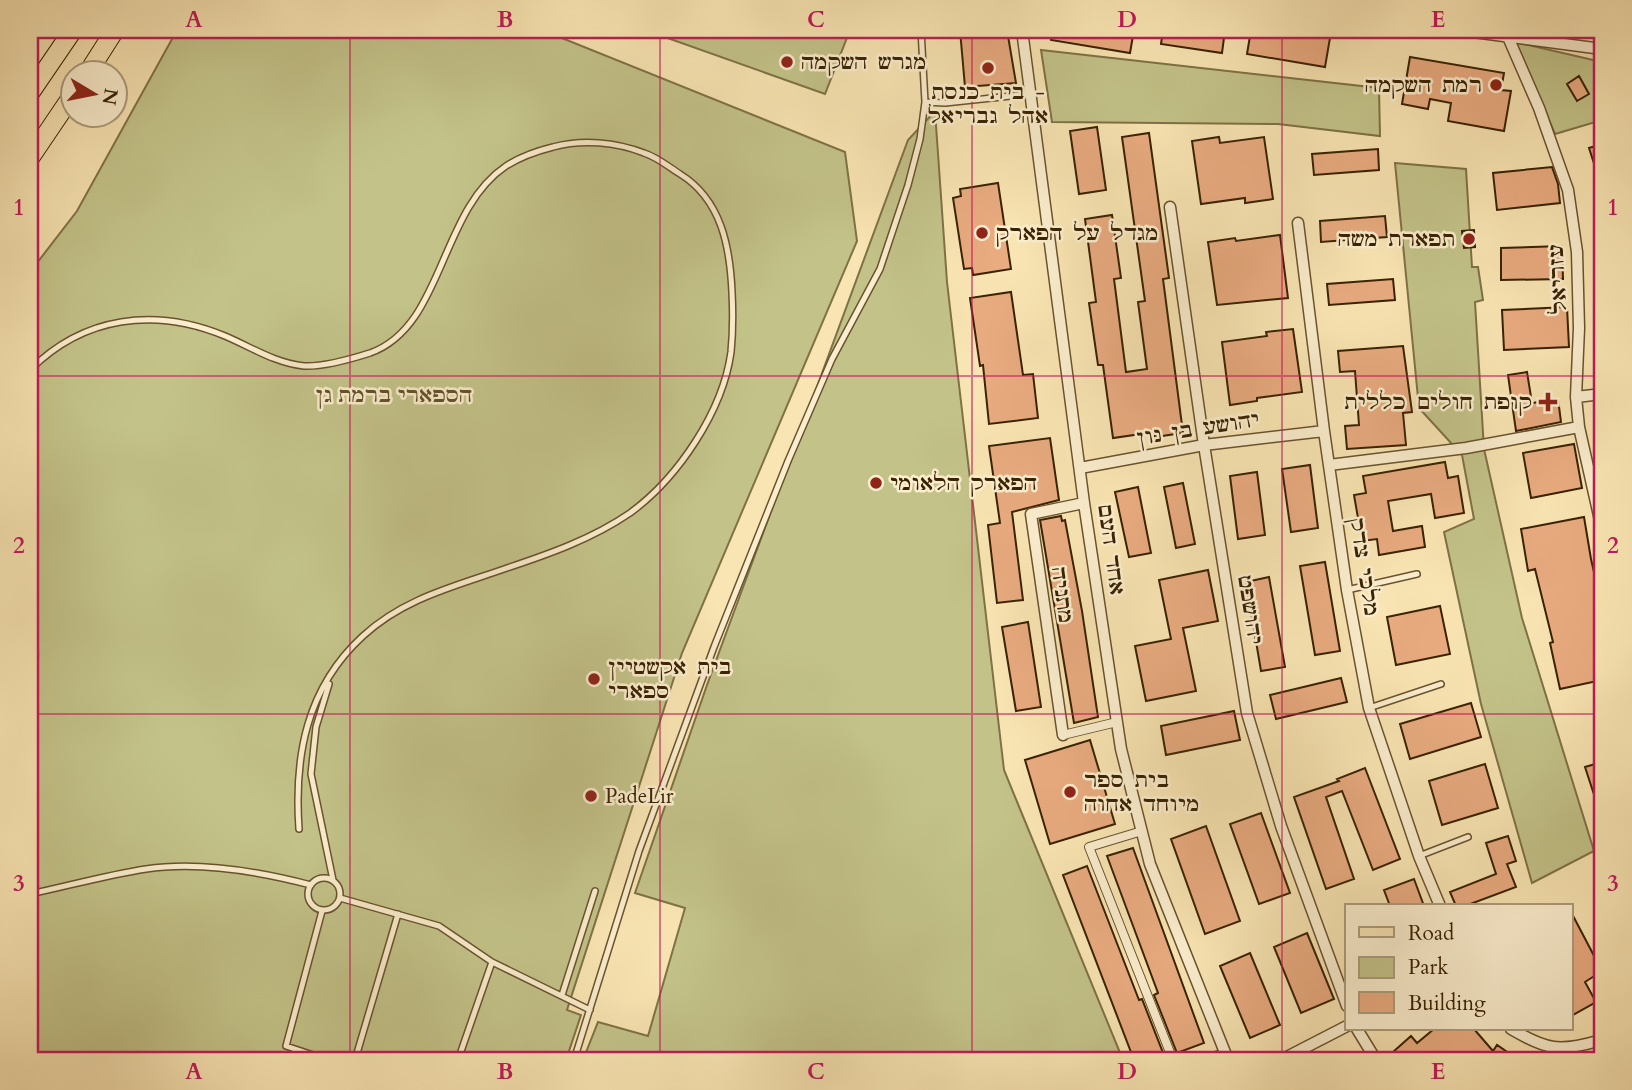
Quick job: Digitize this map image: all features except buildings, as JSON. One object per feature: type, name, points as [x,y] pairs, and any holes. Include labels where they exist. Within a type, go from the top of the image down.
[{"type":"main road","points":[[30,93],[73,30]]},
{"type":"main road","points":[[96,60],[115,30]]},
{"type":"main road","points":[[30,78],[51,62]]},
{"type":"main road","points":[[31,151],[60,112]]},
{"type":"street","name":"אחד העם","points":[[1022,30],[1084,503],[1121,749],[1150,864],[1227,1057]]},
{"type":"street","points":[[1458,30],[1508,33],[1602,49]]},
{"type":"street","name":"עזריאל","points":[[1508,33],[1539,107],[1568,190],[1577,252],[1579,328],[1576,397],[1579,427],[1602,529]]},
{"type":"street","name":"יהושפט","points":[[1170,207],[1204,445],[1247,713],[1281,826],[1345,1001]]},
{"type":"street","name":"מלכי צדק","points":[[1298,223],[1347,590],[1369,708],[1419,856],[1439,904]]},
{"type":"street","points":[[1576,397],[1602,394]]},
{"type":"street","points":[[1329,466],[1465,448],[1579,427]]},
{"type":"street","name":"יהושע בן נון","points":[[1080,468],[1204,445],[1324,431]]},
{"type":"street","name":"מתניה","points":[[1063,735],[1031,514],[1084,503]]},
{"type":"street","points":[[1063,735],[1117,722]]},
{"type":"street","points":[[1142,831],[1089,847],[1172,1060]]},
{"type":"street","points":[[1281,1060],[1345,1027]]},
{"type":"street","points":[[1358,1030],[1376,1060]]},
{"type":"street","points":[[1513,1030],[1543,1046],[1570,1049],[1598,1041]]},
{"type":"street","points":[[1207,1060],[1227,1057]]},
{"type":"lane","points":[[573,1060],[639,850],[713,647],[832,359],[880,268],[908,185],[920,139],[925,102],[921,30]]},
{"type":"lane","points":[[925,102],[946,103],[1030,94]]},
{"type":"lane","points":[[30,370],[68,338],[114,322],[150,320],[182,324],[222,335],[274,360],[307,366],[375,351],[403,331],[422,308],[463,215],[486,184],[505,167],[528,155],[558,145],[596,141],[646,153],[692,181],[717,213],[727,240],[733,313],[730,355],[715,405],[695,444],[679,466],[633,510],[577,542],[503,570],[441,589],[412,602],[363,636],[335,667],[320,693],[300,749],[297,799],[299,829]]},
{"type":"lane","points":[[1347,590],[1417,574]]},
{"type":"lane","points":[[30,615],[36,659],[30,695]]},
{"type":"lane","points":[[332,880],[311,774],[316,727],[335,667]]},
{"type":"lane","points":[[1369,708],[1441,684]]},
{"type":"lane","points":[[1419,856],[1468,837]]},
{"type":"lane","points":[[30,894],[147,869],[189,866],[257,874],[311,885]]},
{"type":"lane","points":[[320,878],[332,880],[339,886],[341,898],[332,909],[316,909],[309,901],[311,885],[320,878]]},
{"type":"lane","points":[[562,995],[595,891]]},
{"type":"lane","points":[[341,898],[439,926],[492,962],[590,1010]]},
{"type":"lane","points":[[322,911],[286,1046],[328,1060]]},
{"type":"lane","points":[[355,1060],[398,914]]},
{"type":"lane","points":[[458,1060],[492,962]]},
{"type":"green space","name":"הספארי ברמת גן","points":[[177,30],[542,30],[845,152],[857,241],[682,653],[567,1010],[581,1015],[566,1060],[30,1060],[30,272],[77,211],[122,130],[130,130],[130,115]]},
{"type":"green space","name":"מגרש השקמה","points":[[645,30],[850,30],[825,94]]},
{"type":"green space","points":[[1515,42],[1602,62],[1602,108],[1599,121],[1555,134]]},
{"type":"green space","points":[[1041,50],[1379,88],[1380,136],[1278,124],[1052,122]]},
{"type":"green space","name":"הפארק הלאומי","points":[[935,111],[947,282],[1004,770],[1123,1060],[583,1060],[598,1022],[648,1036],[685,908],[635,893],[707,685],[908,140]]},
{"type":"green space","points":[[1395,163],[1466,169],[1472,267],[1478,267],[1483,300],[1475,302],[1484,449],[1522,618],[1594,851],[1532,883],[1481,704],[1444,532],[1474,519],[1462,455],[1419,408]]},
{"type":"place","name":"מגרש השקמה","points":[[787,62]]},
{"type":"place","name":"בית כנסת - אהל גבריאל","points":[[988,68]]},
{"type":"place","name":"רמת השקמה","points":[[1496,85]]},
{"type":"place","name":"מגדל על הפארק","points":[[982,233]]},
{"type":"place","name":"תפארת משה","points":[[1469,239]]},
{"type":"place","name":"קופת חולים כללית","points":[[1548,402]]},
{"type":"place","name":"הפארק הלאומי","points":[[876,483]]},
{"type":"place","name":"בית אקשטיין ספארי","points":[[594,679]]},
{"type":"place","name":"בית ספר מיוחד אחוה","points":[[1070,792]]},
{"type":"place","name":"PadeLir","points":[[591,796]]}]
